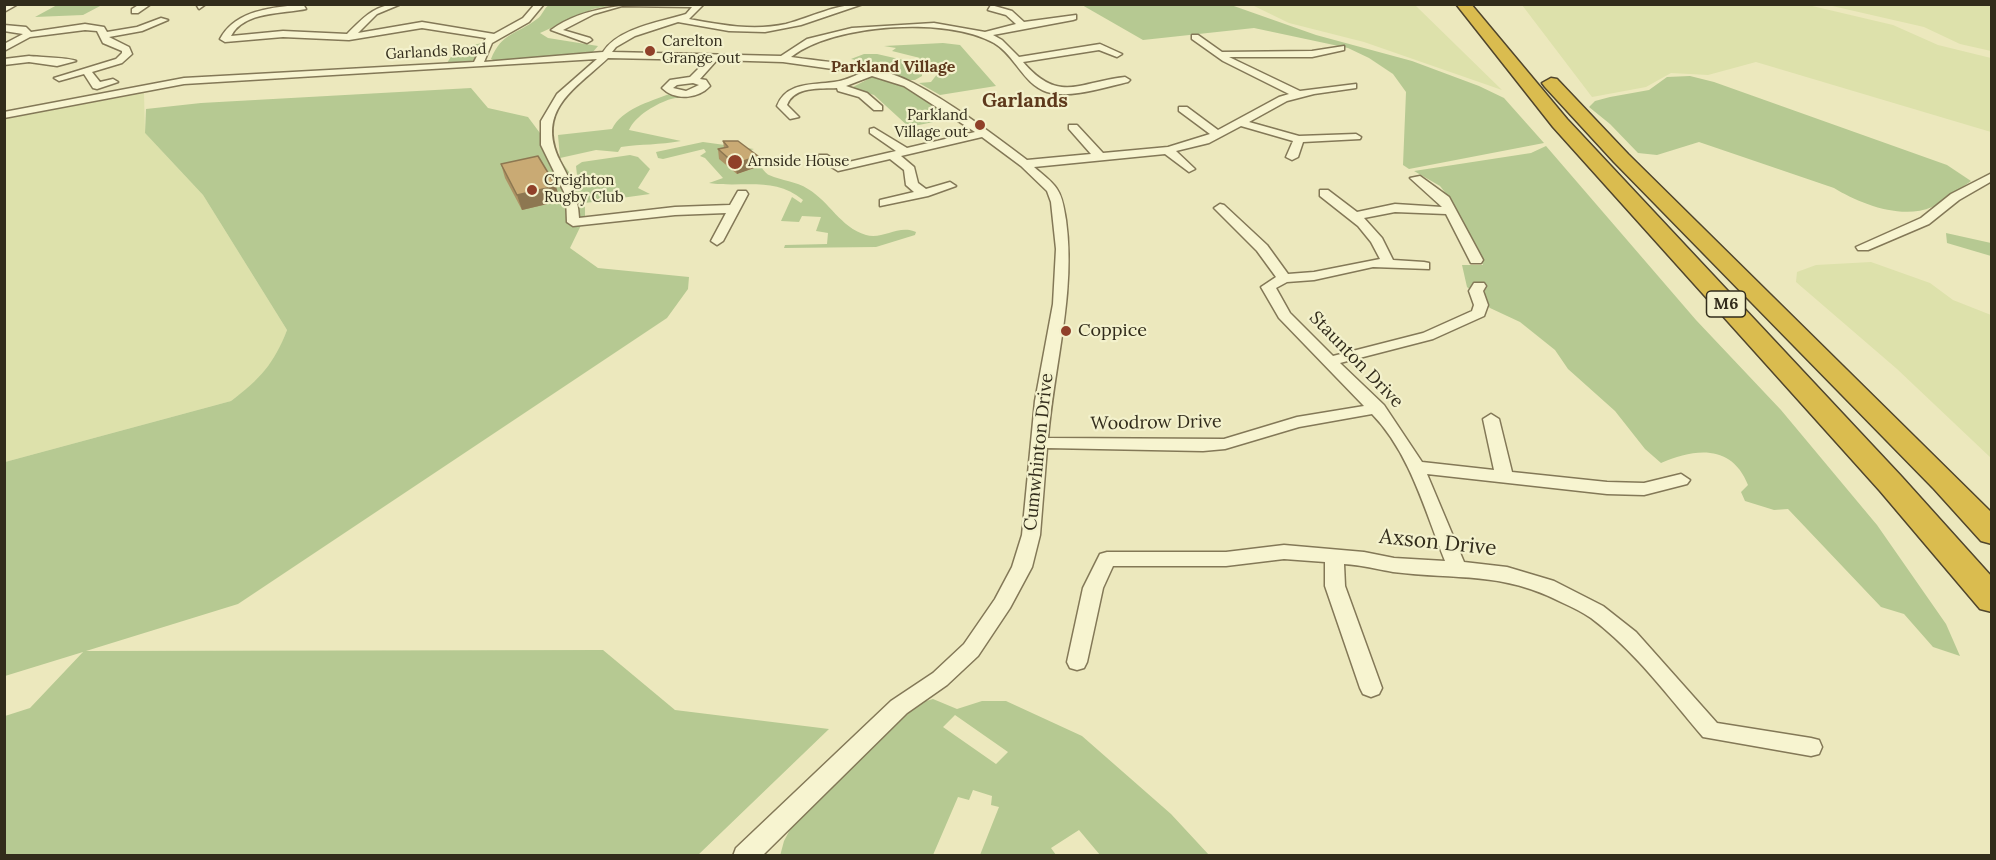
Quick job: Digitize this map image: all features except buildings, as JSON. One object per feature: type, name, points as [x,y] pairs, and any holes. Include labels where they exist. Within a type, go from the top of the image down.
[{"type":"highway","name":"M6","points":[[1463,4],[1560,123],[1891,484],[1992,600]]},
{"type":"highway","name":"M6","points":[[1483,4],[1513,41],[1621,159],[1937,474],[1992,533]]},
{"type":"street","points":[[4,5],[14,4]]},
{"type":"street","points":[[4,10],[14,4]]},
{"type":"street","points":[[135,11],[147,4]]},
{"type":"street","points":[[349,37],[374,12],[397,4]]},
{"type":"street","points":[[478,65],[488,41],[526,20],[540,4]]},
{"type":"street","points":[[587,40],[555,30],[585,14],[621,4],[700,4]]},
{"type":"street","points":[[700,4],[695,12],[680,20],[619,40],[612,45],[606,55],[561,96],[546,121],[547,145],[572,196],[573,222],[675,211],[734,209]]},
{"type":"street","points":[[680,20],[730,30],[756,30],[778,28],[859,4]]},
{"type":"street","points":[[303,7],[262,14],[237,23],[230,28],[224,42],[283,34],[349,37],[422,25],[494,37]]},
{"type":"street","points":[[991,8],[1007,11],[1018,18],[1021,25]]},
{"type":"street","points":[[1007,11],[1017,8]]},
{"type":"street","points":[[783,59],[811,41],[864,29],[935,26],[987,34],[1021,25],[1073,17]]},
{"type":"street","points":[[104,34],[139,29],[164,20]]},
{"type":"street","points":[[4,48],[28,35],[85,27],[101,29],[106,41],[126,48],[127,54],[119,61],[59,78]]},
{"type":"street","points":[[4,28],[26,30],[28,35]]},
{"type":"street","points":[[987,34],[1019,60],[1028,76],[1056,91],[1125,80]]},
{"type":"street","points":[[1195,37],[1299,94]]},
{"type":"street","points":[[1019,60],[1100,47],[1117,54]]},
{"type":"street","points":[[1220,51],[1252,48],[1281,53],[1325,53],[1341,48]]},
{"type":"street","name":"Garlands Road","points":[[4,115],[184,81],[259,75],[478,65],[606,55],[783,59],[871,72]]},
{"type":"street","points":[[693,80],[715,57]]},
{"type":"street","points":[[4,62],[28,59],[57,63],[71,61]]},
{"type":"street","points":[[87,70],[96,86],[113,82]]},
{"type":"street","points":[[794,117],[782,106],[788,95],[809,87],[840,84],[871,72]]},
{"type":"street","name":"Cumwhinton Drive","points":[[745,855],[899,707],[940,679],[971,650],[1003,603],[1022,567],[1031,535],[1048,368],[1060,304],[1063,249],[1057,202],[1052,190],[1025,164],[984,133],[908,84],[871,72]]},
{"type":"street","points":[[840,84],[842,89],[866,96],[878,108]]},
{"type":"street","points":[[1025,164],[1168,150],[1218,135],[1271,105],[1299,94],[1352,86]]},
{"type":"street","points":[[1183,109],[1218,135]]},
{"type":"street","points":[[781,120],[809,113]]},
{"type":"street","points":[[1240,123],[1299,139],[1355,136]]},
{"type":"street","points":[[1073,127],[1101,158]]},
{"type":"street","points":[[874,131],[906,152]]},
{"type":"street","points":[[822,157],[838,168],[984,133]]},
{"type":"street","points":[[1292,157],[1299,139]]},
{"type":"street","points":[[1168,150],[1189,169]]},
{"type":"street","points":[[892,155],[910,169],[912,185],[924,193]]},
{"type":"street","points":[[1863,247],[1925,221],[1955,197],[1992,176]]},
{"type":"street","points":[[1416,178],[1445,200],[1476,260]]},
{"type":"street","points":[[884,203],[950,186]]},
{"type":"street","points":[[1324,193],[1355,216],[1382,244],[1388,263]]},
{"type":"street","points":[[717,241],[742,194]]},
{"type":"street","points":[[1220,207],[1262,248],[1284,278],[1314,276],[1363,264],[1388,263],[1424,266]]},
{"type":"street","points":[[1355,216],[1395,208],[1451,211]]},
{"type":"street","name":"Staunton Drive","points":[[1284,278],[1268,287],[1284,315],[1378,408],[1416,467],[1457,568]]},
{"type":"street","points":[[1331,361],[1428,336],[1479,313],[1481,305],[1476,291],[1479,286]]},
{"type":"street","name":"Woodrow Drive","points":[[1039,443],[1203,446],[1225,444],[1298,422],[1378,408]]},
{"type":"street","points":[[1491,419],[1504,476]]},
{"type":"street","points":[[1416,467],[1616,488],[1644,489],[1681,480]]},
{"type":"street","name":"Axson Drive","points":[[1077,662],[1093,588],[1107,559],[1226,559],[1284,552],[1334,556],[1394,565],[1457,568],[1507,574],[1547,586],[1596,611],[1629,638],[1653,663],[1711,731],[1811,747]]},
{"type":"street","points":[[1334,556],[1335,586],[1371,688]]},
{"type":"green space","points":[[1980,4],[1991,6],[1991,51],[1960,44],[1924,27],[1828,5]]},
{"type":"green space","points":[[57,5],[102,5],[83,15],[35,17]]},
{"type":"green space","points":[[549,5],[613,5],[593,9],[540,33],[548,38],[598,46],[592,53],[495,61],[491,59],[495,50],[505,39],[541,16]]},
{"type":"green space","points":[[1082,5],[1231,5],[1316,35],[1412,61],[1479,86],[1504,98],[1544,143],[1409,169],[1403,165],[1406,92],[1393,74],[1369,58],[1348,48],[1254,28],[1143,40]]},
{"type":"green space","points":[[1252,5],[1415,5],[1502,90],[1364,42],[1289,23]]},
{"type":"green space","points":[[1522,5],[1808,5],[1893,25],[1938,45],[1991,58],[1991,132],[1756,62],[1708,75],[1671,73],[1646,87],[1592,97]]},
{"type":"green space","points":[[482,43],[474,61],[447,63],[456,49]]},
{"type":"green space","points":[[943,43],[960,45],[996,86],[940,95],[919,83],[931,82],[938,73],[931,63],[922,72],[922,76],[915,80],[902,80],[864,66],[883,66],[851,59],[864,54],[877,54],[912,62],[920,58],[892,51],[896,48],[884,46]]},
{"type":"green space","points":[[874,76],[912,88],[953,118],[909,127],[874,95],[851,88]]},
{"type":"green space","points":[[1690,76],[1714,82],[1947,165],[1971,181],[1932,207],[1920,211],[1895,211],[1856,200],[1834,188],[1699,142],[1657,155],[1638,153],[1610,124],[1589,107],[1595,101],[1649,90],[1667,77]]},
{"type":"green space","points":[[471,88],[488,108],[528,117],[578,184],[576,166],[582,162],[630,155],[638,157],[650,169],[638,188],[650,194],[585,203],[585,217],[570,248],[598,268],[689,277],[688,289],[667,318],[238,604],[86,651],[603,650],[675,710],[829,729],[698,855],[5,855],[5,716],[30,708],[83,652],[5,676],[5,462],[231,401],[265,370],[277,352],[287,330],[203,195],[145,133],[146,109],[201,103]]},
{"type":"green space","points":[[144,93],[145,133],[203,195],[287,330],[277,356],[257,381],[231,401],[5,462],[5,119]]},
{"type":"green space","points":[[669,94],[690,97],[673,98],[653,107],[641,115],[629,130],[681,141],[621,147],[618,152],[596,150],[560,158],[558,135],[612,129],[616,122],[629,111]]},
{"type":"green space","points":[[703,142],[754,149],[745,152],[737,174],[760,166],[769,175],[803,186],[816,194],[849,226],[866,235],[878,236],[909,230],[916,232],[915,235],[876,247],[784,248],[785,245],[827,244],[828,233],[816,231],[821,217],[802,216],[799,222],[781,221],[792,197],[801,203],[803,200],[781,188],[758,184],[709,183],[723,178],[705,158],[700,156],[706,152],[704,149],[663,159],[658,158],[656,152]]},
{"type":"green space","points":[[1546,146],[1696,320],[1781,410],[1877,525],[1946,624],[1960,656],[1933,647],[1904,614],[1881,607],[1788,509],[1774,510],[1745,501],[1741,492],[1748,485],[1732,462],[1711,453],[1699,453],[1687,454],[1661,463],[1645,449],[1615,411],[1568,369],[1555,350],[1520,322],[1490,308],[1467,287],[1462,265],[1483,265],[1447,195],[1440,186],[1414,171],[1531,153]]},
{"type":"green space","points":[[1946,233],[1991,243],[1991,256],[1947,243]]},
{"type":"green space","points":[[1871,262],[1930,283],[1953,300],[1991,315],[1991,458],[1897,369],[1796,282],[1797,272],[1816,265]]},
{"type":"green space","points":[[933,699],[957,709],[982,701],[1006,701],[1082,736],[1171,814],[1209,855],[1100,855],[1079,830],[1051,848],[1056,855],[980,855],[999,807],[991,805],[992,796],[973,790],[969,800],[958,797],[933,855],[780,856],[784,841],[794,822],[919,703]],"holes":[[[955,715],[1008,752],[996,764],[943,727]]]},
{"type":"place","name":"Carelton Grange out","points":[[650,51]]},
{"type":"place","name":"Parkland Village out","points":[[980,125]]},
{"type":"place","name":"Arnside House","points":[[735,162]]},
{"type":"place","name":"Creighton Rugby Club","points":[[532,190]]},
{"type":"place","name":"Coppice","points":[[1066,331]]},
{"type":"district","name":"Parkland Village","points":[[893,67]]},
{"type":"district","name":"Garlands","points":[[1025,101]]}]
